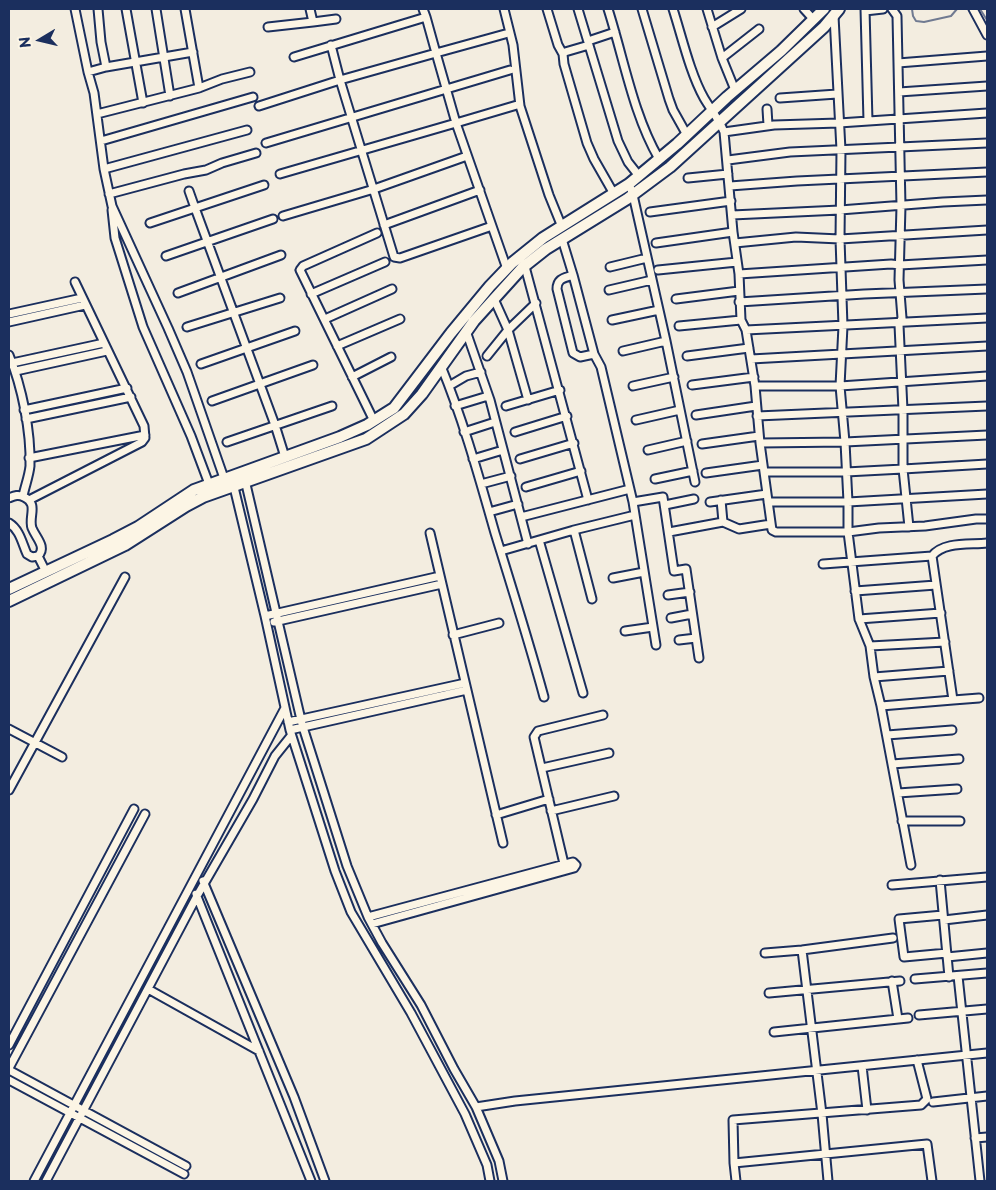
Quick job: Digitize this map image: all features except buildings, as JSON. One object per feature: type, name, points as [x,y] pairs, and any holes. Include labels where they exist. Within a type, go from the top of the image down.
[{"type":"main road","points":[[244,477],[366,438],[404,414],[422,394],[466,331],[543,238],[614,194],[639,176],[687,135],[734,90],[781,51],[824,9]]},
{"type":"main road","points":[[9,601],[20,594],[125,545],[186,506],[230,483],[285,457],[340,438],[374,421],[394,408],[451,333],[490,286],[507,269],[546,249],[633,195],[676,163],[824,27],[836,12]]},
{"type":"main road","points":[[9,589],[128,533],[188,493],[209,484],[230,483]]},
{"type":"street","points":[[75,9],[94,93],[104,169],[112,206],[183,363],[230,483],[266,620],[290,730],[335,871],[351,912],[411,1013],[465,1114],[487,1165],[490,1181]]},
{"type":"street","points":[[98,9],[101,42],[106,67]]},
{"type":"street","points":[[126,9],[143,103]]},
{"type":"street","points":[[156,9],[170,96]]},
{"type":"street","points":[[186,9],[199,88]]},
{"type":"street","points":[[310,9],[313,22]]},
{"type":"street","points":[[424,9],[456,123],[507,269]]},
{"type":"street","points":[[504,9],[513,45],[522,113],[549,195],[562,227]]},
{"type":"street","points":[[547,9],[558,45],[563,54],[564,64],[587,143],[614,194]]},
{"type":"street","points":[[578,9],[618,142],[628,162],[639,176]]},
{"type":"street","points":[[608,9],[635,102],[650,144],[659,159]]},
{"type":"street","points":[[642,9],[670,99],[687,135]]},
{"type":"street","points":[[673,9],[694,74],[704,98],[720,121],[724,132],[733,232],[739,274],[741,320],[746,330],[754,378],[759,439],[772,530],[776,532],[848,532],[987,519]]},
{"type":"street","points":[[707,9],[734,90]]},
{"type":"street","points":[[712,27],[741,9]]},
{"type":"street","points":[[804,9],[814,20]]},
{"type":"street","points":[[868,121],[865,10],[883,9]]},
{"type":"street","points":[[892,9],[897,16],[901,206],[902,439],[908,527]]},
{"type":"street","points":[[973,9],[986,31]]},
{"type":"street","points":[[836,12],[837,94],[841,150],[840,238],[843,296],[840,386],[845,442],[848,532],[859,619],[870,646],[874,677],[882,706],[902,821],[912,864]]},
{"type":"street","points":[[294,57],[426,17]]},
{"type":"street","points":[[268,27],[336,19]]},
{"type":"street","points":[[722,58],[759,29]]},
{"type":"street","points":[[563,54],[615,32]]},
{"type":"street","points":[[259,106],[286,99],[340,80],[504,34]]},
{"type":"street","points":[[331,45],[394,257],[398,259],[492,226]]},
{"type":"street","points":[[88,72],[106,67],[193,52]]},
{"type":"street","points":[[898,64],[987,56]]},
{"type":"street","points":[[266,143],[510,70]]},
{"type":"street","points":[[97,114],[170,96],[250,72]]},
{"type":"street","points":[[899,92],[987,86]]},
{"type":"street","points":[[780,98],[837,94]]},
{"type":"street","points":[[100,140],[253,98]]},
{"type":"street","points":[[280,174],[517,105]]},
{"type":"street","points":[[767,109],[768,125]]},
{"type":"street","points":[[724,132],[768,125],[899,120],[987,113]]},
{"type":"street","points":[[104,169],[247,130]]},
{"type":"street","points":[[728,160],[790,152],[987,143]]},
{"type":"street","points":[[109,194],[206,170],[256,153]]},
{"type":"street","points":[[283,216],[374,189],[467,156]]},
{"type":"street","points":[[730,186],[797,180],[840,180],[987,172]]},
{"type":"street","points":[[688,178],[728,174]]},
{"type":"street","points":[[150,224],[264,184]]},
{"type":"street","points":[[629,184],[674,377],[695,482]]},
{"type":"street","points":[[384,225],[480,190]]},
{"type":"street","points":[[189,191],[285,457]]},
{"type":"street","points":[[732,215],[987,200]]},
{"type":"street","points":[[650,212],[731,201]]},
{"type":"street","points":[[112,206],[115,238],[142,327],[191,436],[209,484]]},
{"type":"street","points":[[166,256],[273,218]]},
{"type":"street","points":[[735,243],[796,237],[840,238],[987,230]]},
{"type":"street","points":[[656,243],[733,232]]},
{"type":"street","points":[[374,421],[300,268],[377,233]]},
{"type":"street","points":[[562,239],[594,354],[601,367],[630,489],[656,645]]},
{"type":"street","points":[[178,292],[281,255]]},
{"type":"street","points":[[610,266],[647,258]]},
{"type":"street","points":[[739,274],[987,260]]},
{"type":"street","points":[[524,261],[588,500]]},
{"type":"street","points":[[311,294],[385,262]]},
{"type":"street","points":[[658,270],[737,262]]},
{"type":"street","points":[[573,275],[561,279],[557,284],[573,353],[580,357],[594,354]]},
{"type":"street","points":[[609,290],[652,280]]},
{"type":"street","points":[[9,498],[15,495],[26,498],[142,442],[145,435],[144,426],[127,388],[76,282]]},
{"type":"street","points":[[325,319],[392,289]]},
{"type":"street","points":[[739,302],[987,289]]},
{"type":"street","points":[[676,299],[739,292]]},
{"type":"street","points":[[187,327],[280,298]]},
{"type":"street","points":[[494,299],[508,330],[528,400]]},
{"type":"street","points":[[9,314],[84,302]]},
{"type":"street","points":[[9,322],[84,302]]},
{"type":"street","points":[[487,356],[508,330],[536,303]]},
{"type":"street","points":[[612,320],[659,310]]},
{"type":"street","points":[[746,330],[987,318]]},
{"type":"street","points":[[337,346],[400,319]]},
{"type":"street","points":[[679,326],[741,320]]},
{"type":"street","points":[[201,364],[295,331]]},
{"type":"street","points":[[466,331],[488,396],[528,544]]},
{"type":"street","points":[[623,352],[666,341]]},
{"type":"street","points":[[12,363],[104,343]]},
{"type":"street","points":[[751,359],[987,346]]},
{"type":"street","points":[[687,356],[749,348]]},
{"type":"street","points":[[16,371],[108,351]]},
{"type":"street","points":[[9,355],[16,371],[26,419],[30,458],[26,498],[33,510],[32,526],[42,547],[41,553],[38,556],[32,557],[27,554],[19,535],[9,524]]},
{"type":"street","points":[[352,377],[391,357]]},
{"type":"street","points":[[212,401],[313,365]]},
{"type":"street","points":[[441,366],[481,484],[544,697]]},
{"type":"street","points":[[449,386],[466,376],[481,372]]},
{"type":"street","points":[[755,386],[840,386],[987,376]]},
{"type":"street","points":[[633,386],[674,377]]},
{"type":"street","points":[[692,385],[754,378]]},
{"type":"street","points":[[24,410],[127,388]]},
{"type":"street","points":[[506,406],[560,390]]},
{"type":"street","points":[[455,406],[488,396]]},
{"type":"street","points":[[26,419],[131,397]]},
{"type":"street","points":[[227,442],[332,406]]},
{"type":"street","points":[[696,415],[756,406]]},
{"type":"street","points":[[757,416],[987,406]]},
{"type":"street","points":[[636,420],[680,410]]},
{"type":"street","points":[[516,432],[567,416]]},
{"type":"street","points":[[464,432],[495,422]]},
{"type":"street","points":[[30,458],[145,435]]},
{"type":"street","points":[[702,444],[759,439],[845,442],[987,435]]},
{"type":"street","points":[[648,450],[686,441]]},
{"type":"street","points":[[520,459],[574,444]]},
{"type":"street","points":[[473,459],[503,450]]},
{"type":"street","points":[[706,473],[763,469],[846,472],[987,464]]},
{"type":"street","points":[[526,487],[580,470]]},
{"type":"street","points":[[655,479],[693,471]]},
{"type":"street","points":[[481,484],[511,476]]},
{"type":"street","points":[[244,477],[302,723],[347,866],[370,920],[421,1005],[476,1108],[499,1161],[503,1181]]},
{"type":"street","points":[[521,517],[630,489]]},
{"type":"street","points":[[710,502],[767,494]]},
{"type":"street","points":[[768,502],[848,502],[987,494]]},
{"type":"street","points":[[633,502],[663,497],[674,571],[686,569],[699,658]]},
{"type":"street","points":[[665,505],[694,499]]},
{"type":"street","points":[[721,500],[724,522]]},
{"type":"street","points":[[489,512],[518,504]]},
{"type":"street","points":[[501,551],[635,515]]},
{"type":"street","points":[[669,532],[724,522],[739,528],[771,524]]},
{"type":"street","points":[[574,530],[592,599]]},
{"type":"street","points":[[430,533],[503,843]]},
{"type":"street","points":[[539,540],[583,693]]},
{"type":"street","points":[[953,700],[932,556],[936,551],[944,547],[987,543]]},
{"type":"street","points":[[38,556],[46,572]]},
{"type":"street","points":[[823,564],[932,556]]},
{"type":"street","points":[[613,578],[644,572]]},
{"type":"street","points":[[9,790],[125,576]]},
{"type":"street","points":[[266,620],[276,613],[440,576]]},
{"type":"street","points":[[266,620],[278,621],[442,584]]},
{"type":"street","points":[[855,591],[936,585]]},
{"type":"street","points":[[668,595],[690,592]]},
{"type":"street","points":[[859,619],[940,613]]},
{"type":"street","points":[[671,618],[692,614]]},
{"type":"street","points":[[454,635],[499,623]]},
{"type":"street","points":[[625,632],[653,626]]},
{"type":"street","points":[[679,640],[696,638]]},
{"type":"street","points":[[870,646],[945,642]]},
{"type":"street","points":[[874,677],[949,671]]},
{"type":"street","points":[[46,1181],[204,883],[253,799],[290,730],[302,723],[466,687]]},
{"type":"street","points":[[882,706],[979,698]]},
{"type":"street","points":[[34,1181],[285,708]]},
{"type":"street","points":[[370,920],[564,868],[534,737],[538,731],[603,715]]},
{"type":"street","points":[[9,729],[62,757]]},
{"type":"street","points":[[887,735],[952,730]]},
{"type":"street","points":[[542,768],[609,753]]},
{"type":"street","points":[[892,764],[959,759]]},
{"type":"street","points":[[898,793],[957,789]]},
{"type":"street","points":[[551,811],[614,796]]},
{"type":"street","points":[[496,815],[549,799]]},
{"type":"street","points":[[9,1045],[134,809]]},
{"type":"street","points":[[145,814],[9,1069],[186,1166]]},
{"type":"street","points":[[902,821],[960,821]]},
{"type":"street","points":[[198,872],[294,1097],[325,1181]]},
{"type":"street","points":[[892,885],[987,876]]},
{"type":"street","points":[[940,880],[949,977]]},
{"type":"street","points":[[192,885],[311,1181]]},
{"type":"street","points":[[987,915],[899,919],[904,958],[987,953]]},
{"type":"street","points":[[765,953],[893,938]]},
{"type":"street","points":[[802,950],[822,1114],[828,1181]]},
{"type":"street","points":[[915,979],[987,973]]},
{"type":"street","points":[[958,976],[975,1138],[982,1180]]},
{"type":"street","points":[[769,993],[896,981],[898,1019]]},
{"type":"street","points":[[148,989],[259,1051]]},
{"type":"street","points":[[919,1015],[987,1009]]},
{"type":"street","points":[[774,1032],[908,1018]]},
{"type":"street","points":[[476,1108],[515,1101],[987,1053]]},
{"type":"street","points":[[736,1181],[733,1120],[921,1106],[927,1099],[917,1060]]},
{"type":"street","points":[[862,1066],[867,1110]]},
{"type":"street","points":[[9,1080],[184,1174]]},
{"type":"street","points":[[933,1102],[987,1096]]},
{"type":"street","points":[[975,1138],[987,1137]]},
{"type":"street","points":[[734,1164],[927,1144],[932,1181]]},
{"type":"waterway","points":[[912,9],[916,21],[924,22],[951,16],[957,9]]},
{"type":"waterway","points":[[980,9],[987,20]]}]
